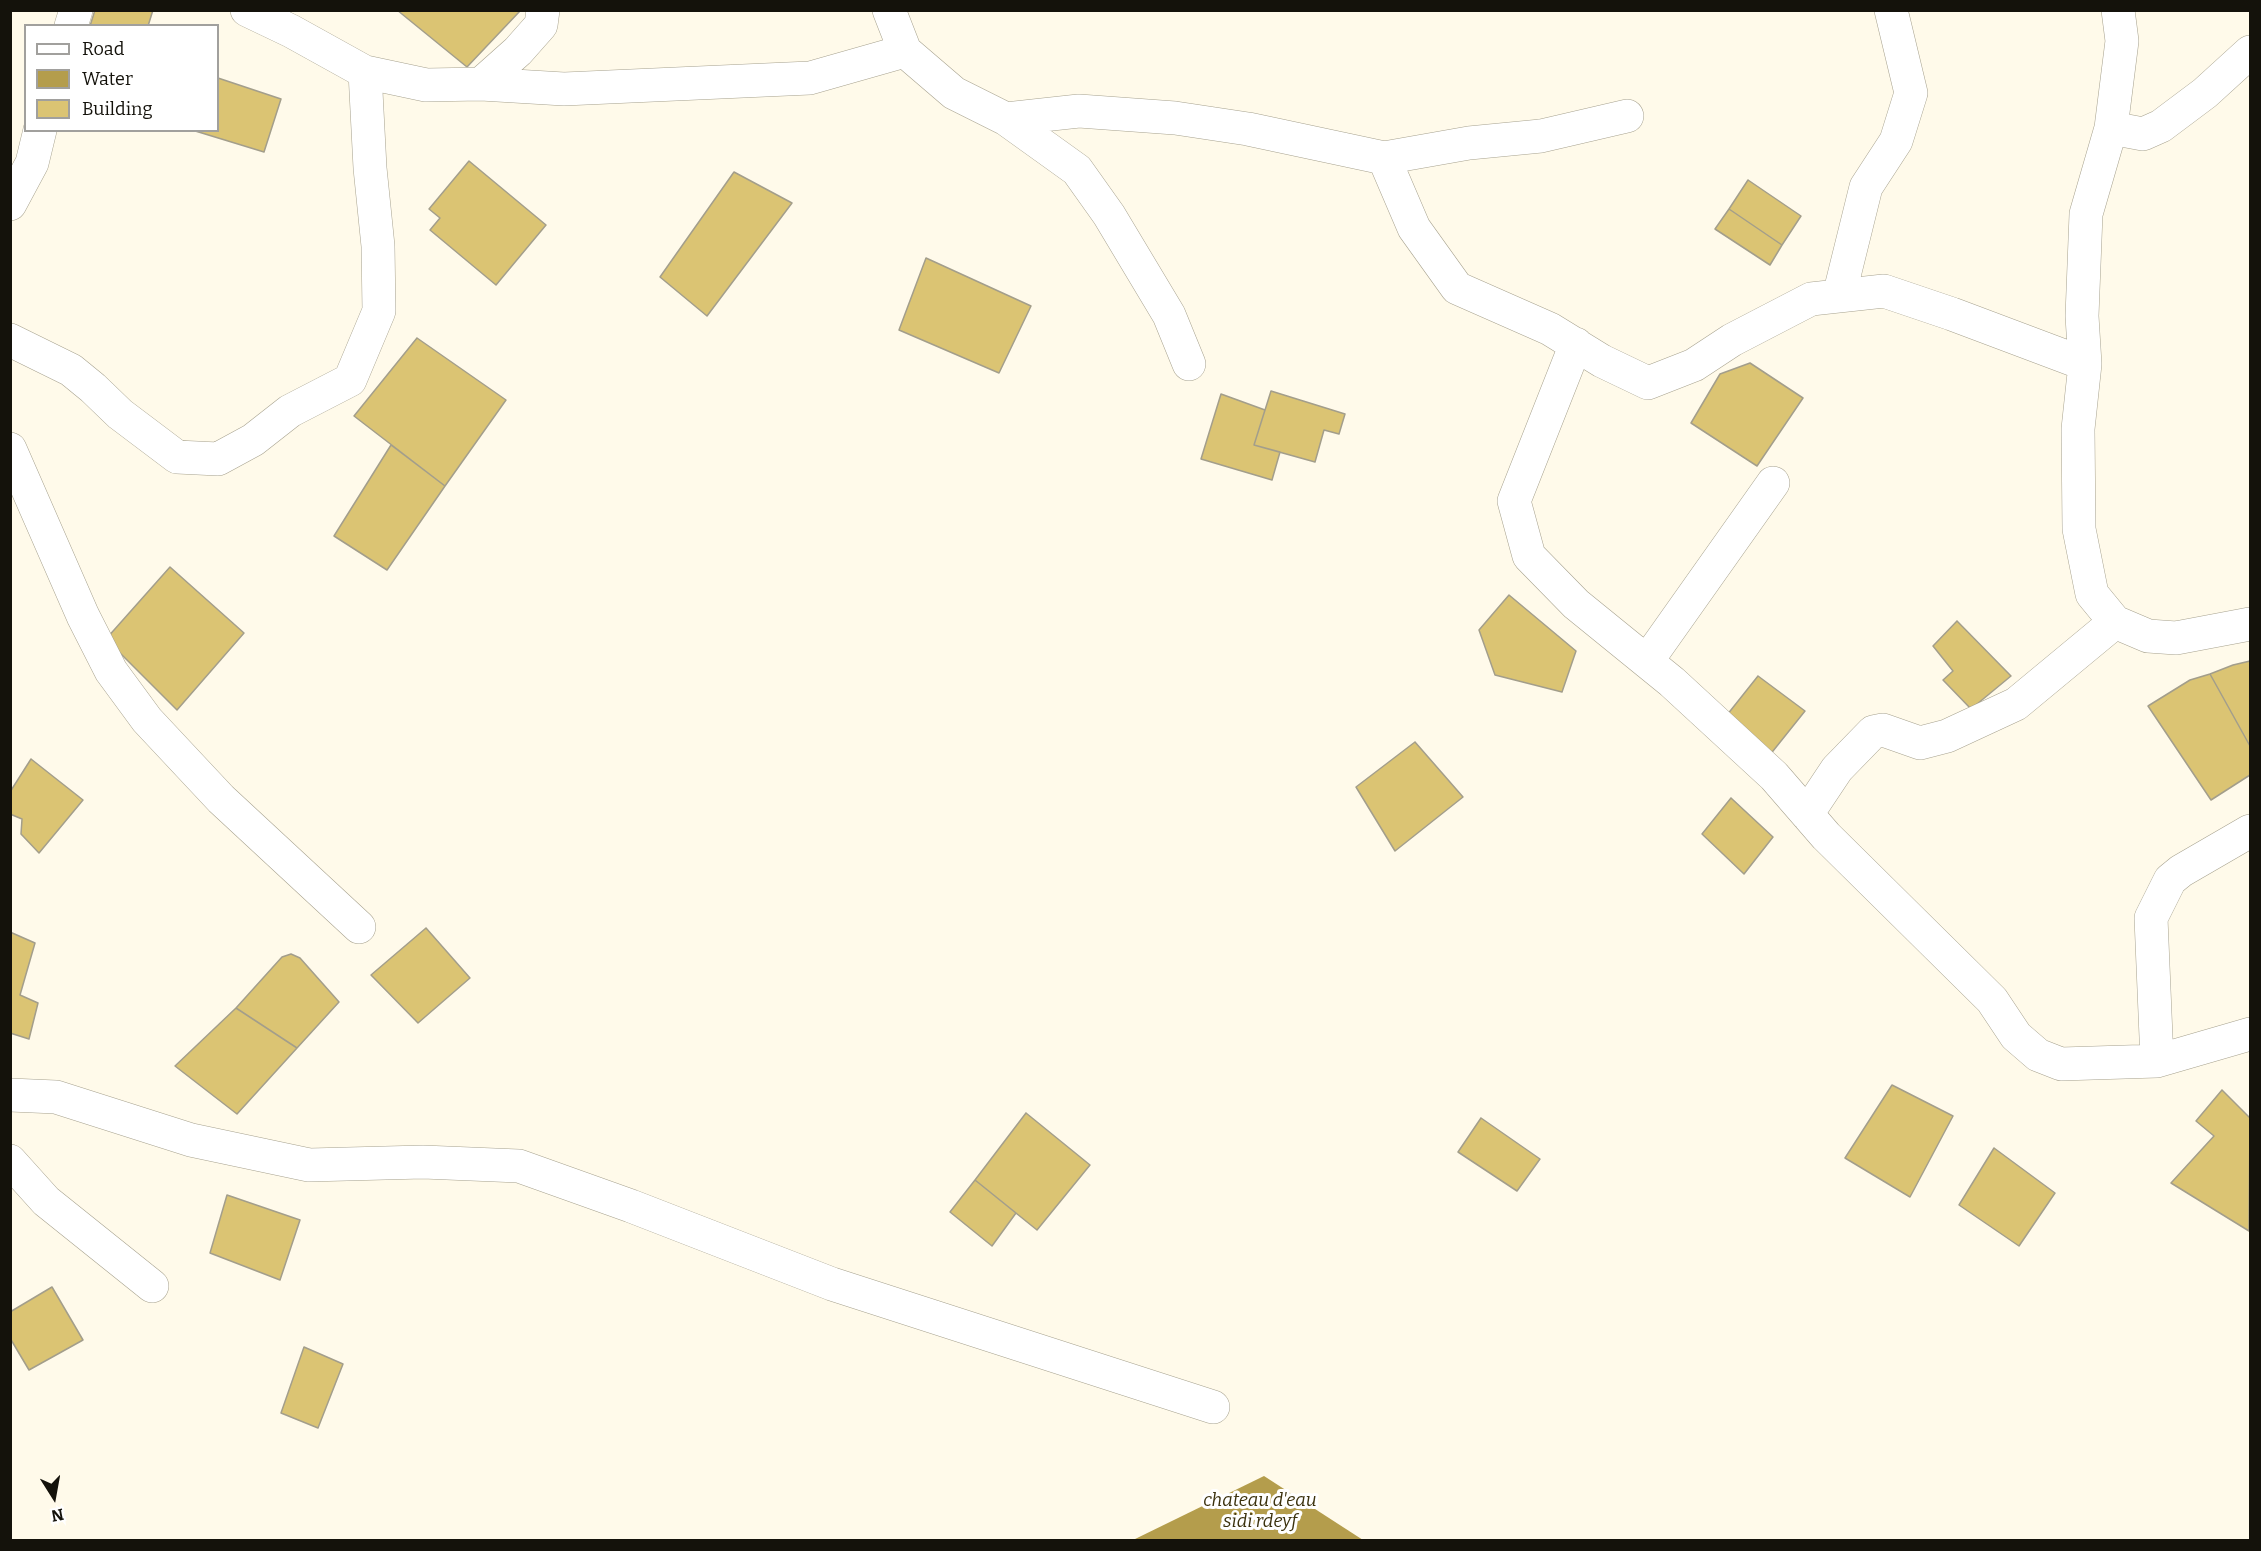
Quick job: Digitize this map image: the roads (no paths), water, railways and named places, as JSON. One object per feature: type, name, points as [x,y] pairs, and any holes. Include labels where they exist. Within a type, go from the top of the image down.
[{"type":"street","points":[[247,10],[291,31],[364,72],[426,85],[481,84],[564,88],[810,78],[905,51]]},
{"type":"street","points":[[481,84],[518,51],[541,25],[543,10]]},
{"type":"street","points":[[889,10],[905,51],[954,93],[1006,119],[1077,170],[1109,215],[1169,315],[1189,364]]},
{"type":"street","points":[[1839,296],[1866,187],[1896,141],[1911,93],[1891,10]]},
{"type":"street","points":[[2118,10],[2122,42],[2112,128],[2086,214],[2082,316],[2085,364],[2078,429],[2079,529],[2092,594],[2115,622],[2148,636],[2176,638],[2250,624]]},
{"type":"street","points":[[2112,128],[2143,134],[2161,126],[2205,93],[2250,52]]},
{"type":"street","points":[[10,340],[71,370],[120,414],[177,457],[218,459],[253,440],[290,411],[350,380],[379,311],[378,246],[364,72]]},
{"type":"street","points":[[1006,119],[1079,111],[1174,118],[1248,129],[1384,158],[1469,143],[1541,136],[1627,116]]},
{"type":"street","points":[[10,204],[32,163],[40,132]]},
{"type":"street","points":[[1384,158],[1414,228],[1457,288],[1550,329],[1602,361],[1648,383],[1694,365],[1732,340],[1811,299],[1884,291],[2085,364]]},
{"type":"street","points":[[1576,345],[1515,501],[1528,556],[1576,604],[1647,661],[1774,776],[1826,836],[1992,1000],[2016,1036],[2038,1055],[2061,1064],[2157,1061],[2250,1034]]},
{"type":"street","points":[[10,449],[111,671],[147,720],[221,799],[359,927]]},
{"type":"street","points":[[1647,661],[1773,483]]},
{"type":"street","points":[[1807,814],[1837,769],[1873,732],[1883,730],[1920,743],[1947,736],[2016,704],[2115,622]]},
{"type":"street","points":[[2157,1061],[2151,918],[2170,880],[2181,871],[2250,831]]},
{"type":"street","points":[[10,1095],[56,1097],[191,1140],[309,1165],[423,1162],[519,1166],[631,1206],[832,1284],[1213,1407]]},
{"type":"street","points":[[10,1161],[46,1201],[152,1286]]},
{"type":"water","name":"chateau d'eau sidi rdeyf","points":[[1264,1476],[1363,1540],[1133,1540]]}]
